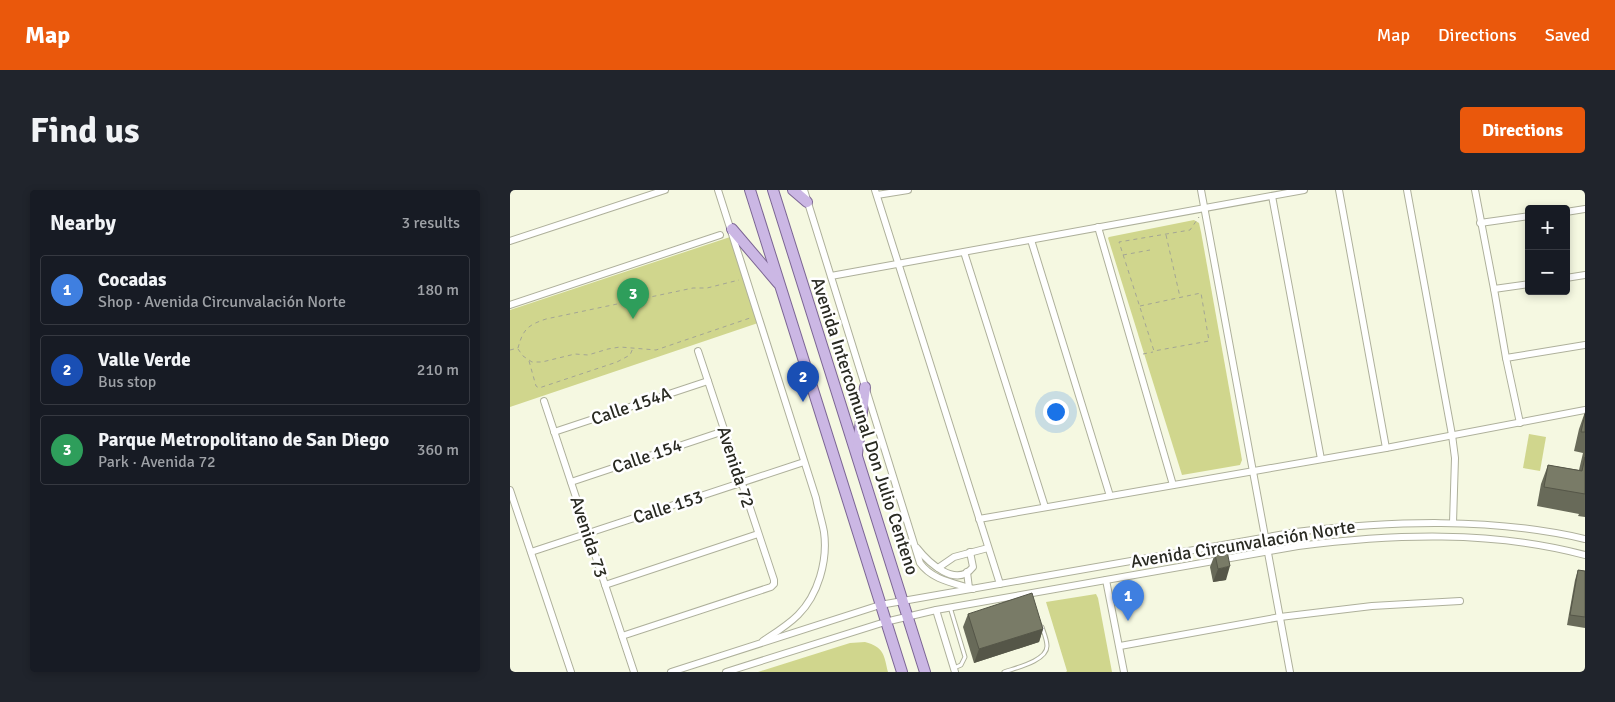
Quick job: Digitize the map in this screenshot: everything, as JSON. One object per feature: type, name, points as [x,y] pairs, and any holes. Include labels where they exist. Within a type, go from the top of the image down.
[{"type":"main road","name":"Avenida Intercomunal Don Julio Centeno","points":[[750,190],[902,672]]},
{"type":"main road","name":"Avenida Intercomunal Don Julio Centeno","points":[[774,190],[925,672]]},
{"type":"main road","points":[[793,190],[808,202]]},
{"type":"main road","points":[[732,229],[781,287]]},
{"type":"main road","points":[[857,458],[865,387]]},
{"type":"street","points":[[510,241],[665,190]]},
{"type":"street","points":[[718,190],[732,229],[816,498],[824,534],[824,555],[821,575],[812,599],[797,616],[758,645]]},
{"type":"street","name":"Avenida Intercomunal Don Julio Centeno","points":[[804,190],[920,563],[932,576],[971,588]]},
{"type":"street","points":[[908,190],[876,193],[1000,584]]},
{"type":"street","points":[[1201,190],[1290,672]]},
{"type":"street","points":[[831,276],[1304,190]]},
{"type":"street","points":[[1339,190],[1386,448]]},
{"type":"street","points":[[1408,190],[1455,458],[1453,523]]},
{"type":"street","points":[[1474,190],[1520,423]]},
{"type":"street","points":[[1272,196],[1320,459]]},
{"type":"street","points":[[1570,211],[1585,209]]},
{"type":"street","points":[[1480,223],[1525,217]]},
{"type":"street","points":[[1098,227],[1173,485]]},
{"type":"street","points":[[510,305],[720,235]]},
{"type":"street","points":[[1031,240],[1110,496]]},
{"type":"street","points":[[964,252],[1045,508]]},
{"type":"street","points":[[1570,277],[1585,274]]},
{"type":"street","points":[[1494,289],[1525,285]]},
{"type":"street","points":[[1506,358],[1585,345]]},
{"type":"street","name":"Avenida 72","points":[[622,636],[771,587],[774,584],[698,351]]},
{"type":"street","name":"Calle 154A","points":[[554,432],[708,381]]},
{"type":"street","name":"Avenida 73","points":[[544,401],[634,672]]},
{"type":"street","points":[[979,519],[1386,448],[1585,410]]},
{"type":"street","name":"Calle 154","points":[[571,482],[724,431]]},
{"type":"street","name":"Calle 153","points":[[531,552],[804,462]]},
{"type":"street","points":[[510,490],[571,672]]},
{"type":"street","name":"Avenida Circunvalación Norte","points":[[671,672],[880,605],[1266,537],[1364,525],[1453,523],[1504,527],[1585,540]]},
{"type":"street","points":[[605,585],[758,534]]},
{"type":"street","name":"Avenida Circunvalación Norte","points":[[726,672],[885,622],[950,607],[1269,551],[1347,540],[1452,536],[1526,543],[1585,555]]},
{"type":"street","points":[[914,543],[926,559],[938,568],[957,575],[967,572],[973,566],[970,552]]},
{"type":"street","points":[[938,568],[954,557],[988,548]]},
{"type":"street","points":[[967,572],[971,588]]},
{"type":"street","points":[[1106,580],[1124,672]]},
{"type":"street","points":[[1120,646],[1280,617],[1372,606],[1460,602]]},
{"type":"street","points":[[936,610],[955,670]]},
{"type":"lane","points":[[950,607],[965,657],[961,665],[955,670]]},
{"type":"lane","points":[[1004,672],[1040,658],[1046,653],[1047,646],[1040,623]]},
{"type":"path","points":[[1154,352],[1119,242],[1190,230],[1204,208]]},
{"type":"path","points":[[1166,234],[1180,298]]},
{"type":"path","points":[[1123,255],[1150,250]]},
{"type":"path","points":[[518,348],[526,328],[546,319],[693,288],[707,288],[746,278]]},
{"type":"path","points":[[1135,356],[1209,341],[1201,293],[1140,306]]},
{"type":"path","points":[[518,348],[523,356],[532,362],[542,362],[575,354],[583,356],[608,349],[633,348],[656,350],[758,315]]},
{"type":"path","points":[[510,350],[518,348]]},
{"type":"path","points":[[529,360],[536,386],[539,388],[617,362],[630,355],[633,348]]},
{"type":"green space","points":[[1194,220],[1199,223],[1201,232],[1242,460],[1240,465],[1182,475],[1108,238]]},
{"type":"green space","points":[[730,237],[758,323],[510,407],[510,310]]},
{"type":"green space","points":[[1529,434],[1546,437],[1540,471],[1523,468]]},
{"type":"green space","points":[[1096,594],[1112,672],[1066,672],[1046,602]]},
{"type":"green space","points":[[865,642],[880,649],[888,672],[758,672],[850,643]]},
{"type":"building","points":[[1585,414],[1585,432],[1581,432]]},
{"type":"building","points":[[1585,457],[1585,494],[1544,487],[1548,465],[1582,471]]},
{"type":"building","points":[[1227,551],[1230,566],[1218,569],[1215,554]]},
{"type":"building","points":[[1578,570],[1585,571],[1585,617],[1570,615]]},
{"type":"building","points":[[1032,593],[1043,629],[979,649],[968,614]]},
{"type":"place","name":"Parque Metropolitano de San Diego","points":[[633,319]]},
{"type":"place","name":"Valle Verde","points":[[803,402]]},
{"type":"place","name":"Cocadas","points":[[1128,621]]}]
